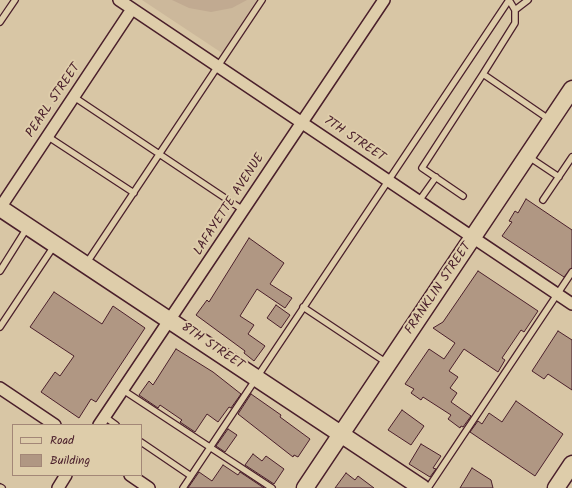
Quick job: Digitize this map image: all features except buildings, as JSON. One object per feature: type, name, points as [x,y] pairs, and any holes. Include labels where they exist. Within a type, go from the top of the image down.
[{"type":"street","name":"7TH STREET","points":[[119,0],[572,304]]},
{"type":"street","name":"LAFAYETTE AVENUE","points":[[102,421],[384,0]]},
{"type":"street","name":"PEARL STREET","points":[[0,208],[132,9]]},
{"type":"street","name":"FRANKLIN STREET","points":[[305,488],[342,435],[572,89]]},
{"type":"street","name":"8TH STREET","points":[[0,208],[171,320],[422,488]]},
{"type":"street","points":[[1,392],[53,424]]},
{"type":"street","points":[[556,488],[572,464]]},
{"type":"street","points":[[58,488],[65,476]]},
{"type":"street","points":[[131,476],[149,488]]},
{"type":"lane","points":[[0,22],[15,0]]},
{"type":"lane","points":[[86,264],[262,0]]},
{"type":"lane","points":[[183,488],[509,0],[515,10],[515,23],[422,168],[462,196]]},
{"type":"lane","points":[[515,10],[528,0]]},
{"type":"lane","points":[[483,74],[551,120]]},
{"type":"lane","points":[[74,97],[159,156],[243,210]]},
{"type":"lane","points":[[47,136],[134,193]]},
{"type":"lane","points":[[527,156],[559,177]]},
{"type":"lane","points":[[543,200],[572,157]]},
{"type":"lane","points":[[420,202],[436,177]]},
{"type":"lane","points":[[0,271],[28,226]]},
{"type":"lane","points":[[0,327],[55,244]]},
{"type":"lane","points":[[428,488],[572,272]]},
{"type":"lane","points":[[303,307],[389,364]]},
{"type":"lane","points":[[123,390],[272,488]]},
{"type":"lane","points":[[102,421],[112,424]]},
{"type":"lane","points":[[142,443],[191,476]]},
{"type":"shaded area","points":[[142,0],[257,0],[222,53]]},
{"type":"shaded area","points":[[172,0],[247,0],[232,8],[211,12],[189,8]]}]
